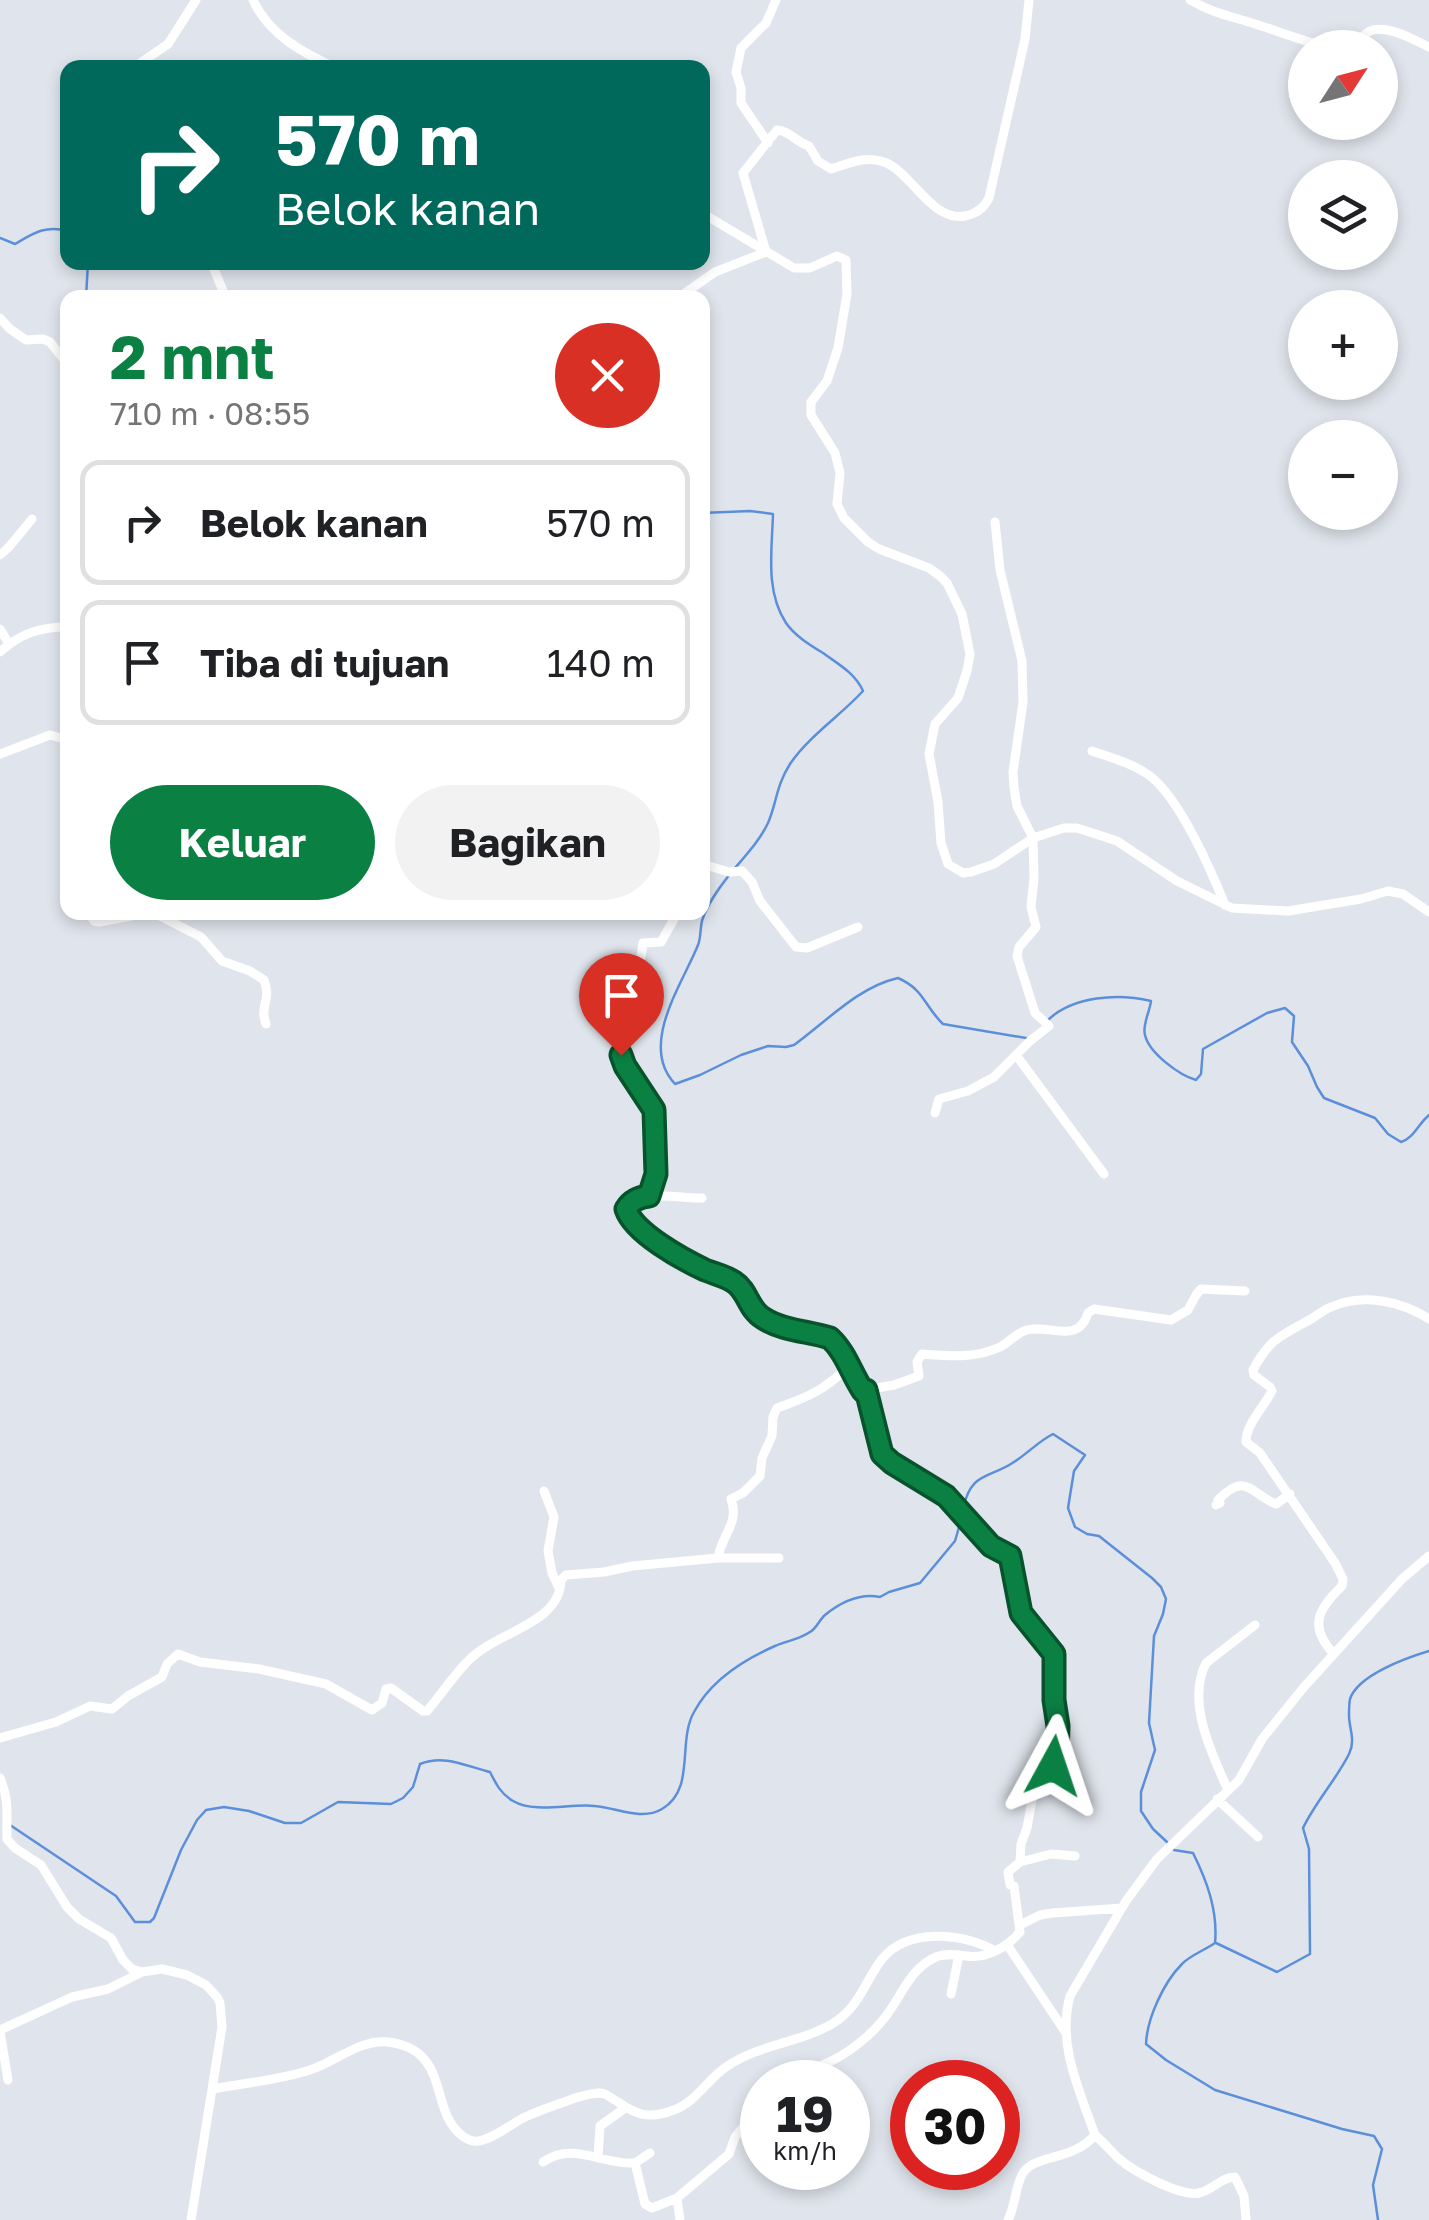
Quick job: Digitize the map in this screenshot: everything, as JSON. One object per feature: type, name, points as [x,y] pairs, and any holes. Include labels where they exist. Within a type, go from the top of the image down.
[{"type":"street","points":[[145,60],[168,44],[196,0]]},
{"type":"street","points":[[253,0],[281,36],[319,60]]},
{"type":"street","points":[[768,143],[741,103],[737,61],[742,48],[766,23],[776,0]]},
{"type":"street","points":[[766,252],[742,173],[777,130],[788,132],[809,146],[818,161],[832,169],[850,162],[877,160],[894,167],[921,195],[952,216],[960,217],[985,206],[1026,39],[1028,0]]},
{"type":"street","points":[[1190,0],[1212,12],[1288,36]]},
{"type":"street","points":[[1398,35],[1429,47]]},
{"type":"street","points":[[710,218],[794,268],[806,269],[837,256],[846,260],[848,283],[838,348],[827,380],[810,406],[813,422],[838,464],[839,510],[868,542],[940,576],[962,614],[970,654],[962,690],[935,724],[929,754],[944,854],[950,866],[970,872],[994,864],[1034,838],[1064,828],[1092,831],[1117,840],[1176,881],[1232,908],[1288,911],[1388,891],[1404,894],[1429,912]]},
{"type":"street","points":[[688,290],[715,272],[766,252]]},
{"type":"street","points":[[0,318],[24,340],[50,342],[60,354]]},
{"type":"street","points":[[0,555],[32,519]]},
{"type":"street","points":[[934,1112],[939,1099],[968,1092],[994,1076],[1049,1026],[1035,1013],[1017,956],[1019,947],[1036,928],[1030,907],[1034,838],[1017,806],[1014,788],[1023,702],[1022,660],[1000,570],[995,522]]},
{"type":"street","points":[[0,652],[36,629],[60,628]]},
{"type":"street","points":[[0,629],[9,644]]},
{"type":"street","points":[[0,754],[50,735],[60,736]]},
{"type":"street","points":[[1092,752],[1132,766],[1167,792],[1225,905]]},
{"type":"street","points":[[710,866],[742,871],[796,948],[807,948],[858,927]]},
{"type":"street","points":[[168,920],[206,941],[222,961],[264,980],[269,997],[263,1012],[266,1024]]},
{"type":"street","points":[[649,1196],[656,1174],[654,1110],[625,1066],[615,1042],[599,1025],[626,990],[637,983],[644,942],[658,943],[673,920]]},
{"type":"street","points":[[1016,1055],[1104,1174]]},
{"type":"street","points":[[702,1198],[649,1196],[634,1200],[625,1211],[650,1237],[694,1264],[734,1281],[764,1319],[787,1329],[830,1338],[863,1391],[919,1376],[917,1362],[922,1354],[966,1357],[998,1348],[1028,1330],[1077,1330],[1094,1309],[1171,1320],[1188,1310],[1201,1290],[1245,1291]]},
{"type":"street","points":[[1333,1653],[1325,1644],[1318,1618],[1343,1579],[1290,1494],[1260,1452],[1245,1440],[1272,1392],[1252,1372],[1278,1336],[1335,1305],[1357,1300],[1388,1302],[1429,1319]]},
{"type":"street","points":[[718,1558],[722,1541],[734,1522],[731,1500],[760,1476],[777,1408],[813,1396],[850,1365]]},
{"type":"street","points":[[866,1390],[882,1454],[940,1490],[994,1549],[1010,1556],[1021,1613],[1054,1654],[1057,1756],[1033,1794],[1020,1862]]},
{"type":"street","points":[[1216,1505],[1230,1489],[1243,1486],[1254,1488],[1270,1504],[1290,1494]]},
{"type":"street","points":[[544,1491],[554,1517],[548,1543],[551,1570],[560,1590]]},
{"type":"street","points":[[1246,2220],[1244,2196],[1236,2177],[1229,2176],[1194,2194],[1177,2192],[1130,2167],[1095,2134],[1067,2054],[1070,1996],[1157,1858],[1243,1774],[1266,1734],[1333,1653],[1402,1578],[1429,1556]]},
{"type":"street","points":[[0,1738],[56,1722],[90,1706],[116,1708],[128,1696],[162,1677],[167,1664],[178,1654],[200,1662],[259,1668],[326,1684],[372,1710],[382,1702],[386,1689],[391,1688],[426,1711],[471,1658],[554,1605],[562,1578],[570,1574],[718,1558],[780,1558]]},
{"type":"street","points":[[540,1576],[551,1570]]},
{"type":"street","points":[[1228,1790],[1204,1735],[1200,1703],[1202,1669],[1255,1625]]},
{"type":"street","points":[[0,1778],[7,1797],[8,1841],[42,1865],[67,1908],[111,1938],[132,1970],[142,1972]]},
{"type":"street","points":[[1217,1800],[1258,1837]]},
{"type":"street","points":[[833,2060],[882,2022],[909,1980],[930,1960],[940,1956],[977,1957],[1008,1946],[1019,1934],[1020,1925],[1008,1872],[1020,1862],[1052,1854],[1076,1856]]},
{"type":"street","points":[[1020,1925],[1040,1915],[1122,1908]]},
{"type":"street","points":[[213,2089],[309,2070],[351,2050],[387,2042],[424,2058],[432,2069],[450,2121],[472,2141],[482,2140],[527,2116],[591,2094],[604,2094],[640,2115],[672,2111],[738,2059],[835,2022],[854,2007],[878,1966],[898,1946],[942,1935],[972,1940],[995,1951]]},
{"type":"street","points":[[1008,1946],[1066,2033]]},
{"type":"street","points":[[951,1994],[960,1955]]},
{"type":"street","points":[[8,2080],[0,2031],[142,1972],[162,1969],[206,1985],[220,2002],[222,2027],[191,2220]]},
{"type":"street","points":[[598,2158],[600,2126],[625,2108]]},
{"type":"street","points":[[635,2163],[646,2207],[652,2208],[677,2198],[729,2154],[740,2133]]},
{"type":"street","points":[[1010,2220],[1021,2176],[1031,2164],[1074,2152],[1095,2134]]},
{"type":"street","points":[[543,2162],[562,2152],[571,2152],[620,2164],[635,2163],[650,2152]]},
{"type":"street","points":[[677,2198],[680,2220]]},
{"type":"waterway","points":[[0,238],[15,244],[34,233],[60,229]]},
{"type":"waterway","points":[[86,290],[88,270]]},
{"type":"waterway","points":[[710,513],[773,514],[771,570],[779,611],[794,632],[846,669],[863,691],[790,764],[765,829],[735,868]]},
{"type":"waterway","points":[[710,904],[730,874]]},
{"type":"waterway","points":[[702,920],[698,945],[674,995],[662,1033],[665,1068],[675,1084],[768,1046],[794,1045],[856,997],[898,978],[919,993],[943,1024],[1026,1038]]},
{"type":"waterway","points":[[1048,1020],[1070,1006],[1096,998],[1151,1001],[1145,1027],[1148,1042],[1166,1062],[1196,1080],[1201,1074],[1203,1049],[1267,1013],[1285,1008],[1294,1016],[1292,1042],[1324,1098],[1375,1118],[1401,1142],[1429,1115]]},
{"type":"waterway","points":[[963,1509],[976,1482],[1014,1462],[1053,1434],[1085,1455],[1074,1471],[1068,1508],[1075,1527],[1099,1536],[1152,1578],[1166,1599],[1154,1636],[1149,1723],[1155,1750],[1141,1792],[1141,1811],[1167,1842]]},
{"type":"waterway","points":[[10,1825],[116,1896],[135,1922],[150,1922],[181,1850],[206,1810],[224,1807],[285,1823],[301,1823],[338,1802],[391,1804],[413,1787],[420,1764],[429,1761],[455,1762],[490,1772],[505,1795],[522,1805],[585,1805],[638,1814],[654,1812],[662,1809],[679,1790],[689,1724],[701,1701],[719,1681],[751,1658],[810,1632],[825,1615],[844,1603],[865,1596],[880,1597],[920,1583],[955,1541],[962,1517]]},
{"type":"waterway","points":[[1216,1943],[1277,1972],[1310,1954],[1309,1849],[1303,1828],[1351,1749],[1350,1699],[1372,1675],[1429,1651]]},
{"type":"waterway","points":[[1172,1848],[1193,1853],[1198,1864],[1213,1908],[1215,1943],[1185,1961],[1168,1981],[1153,2013],[1146,2044],[1215,2090],[1374,2136],[1382,2149],[1373,2185],[1378,2220]]},
{"type":"route","points":[[621,1055],[654,1108],[656,1131],[656,1174],[649,1196],[634,1200],[626,1209],[627,1214],[650,1237],[680,1257],[741,1287],[752,1308],[764,1319],[787,1329],[830,1338],[850,1365],[860,1388],[866,1390],[882,1454],[934,1486],[991,1546],[1010,1556],[1021,1613],[1054,1654],[1058,1726],[1053,1766]]}]
